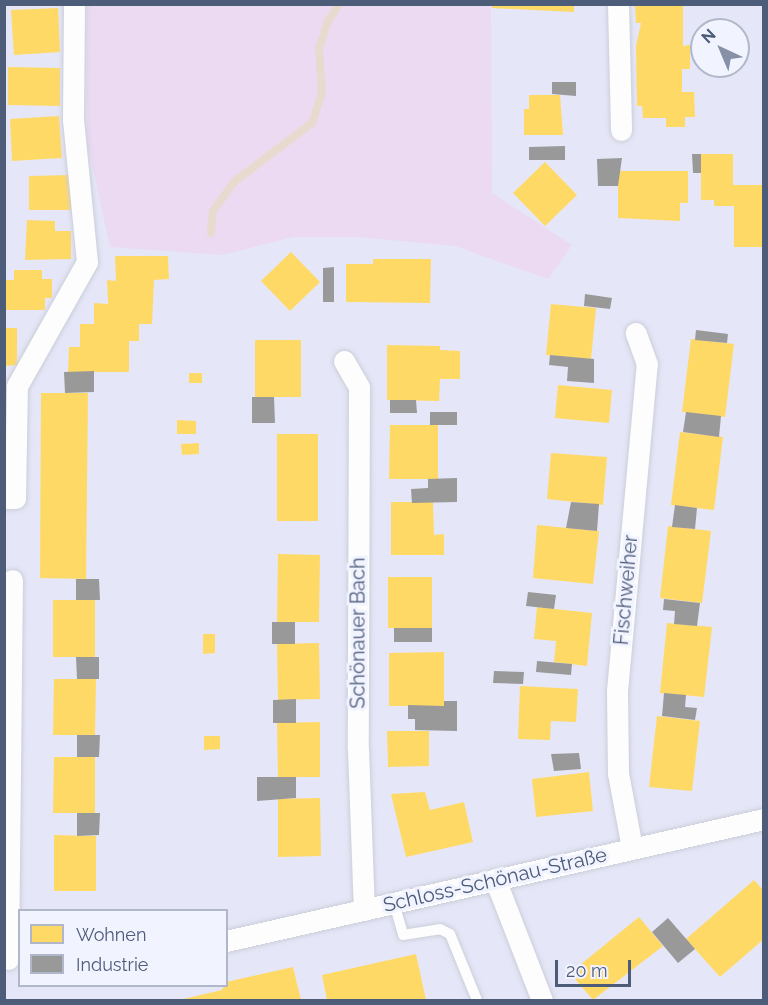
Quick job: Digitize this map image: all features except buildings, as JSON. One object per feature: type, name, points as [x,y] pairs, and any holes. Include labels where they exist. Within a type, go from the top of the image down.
[{"type":"street","points":[[4,498],[15,498],[11,386],[87,262],[73,120],[74,4]]},
{"type":"street","points":[[618,4],[621,130]]},
{"type":"street","name":"Fischweiher","points":[[632,848],[618,773],[617,691],[647,364],[636,333]]},
{"type":"street","name":"Schönauer Bach","points":[[344,361],[359,387],[358,749],[364,910]]},
{"type":"street","points":[[11,959],[12,580]]},
{"type":"street","name":"Schloss-Schönau-Straße","points":[[228,941],[764,819]]},
{"type":"street","points":[[495,879],[542,1000]]},
{"type":"lane","points":[[394,903],[403,935],[440,929],[450,934],[477,1000]]},
{"type":"shaded area","points":[[5,5],[763,5],[763,1000],[5,1000]]},
{"type":"shaded area","points":[[87,5],[491,5],[492,193],[572,245],[548,279],[455,246],[357,237],[293,237],[223,255],[110,247],[87,141]]},
{"type":"waterway","name":"Schönauer Bach","points":[[211,233],[213,211],[235,181],[312,123],[322,92],[319,49],[328,21],[339,4]]}]
